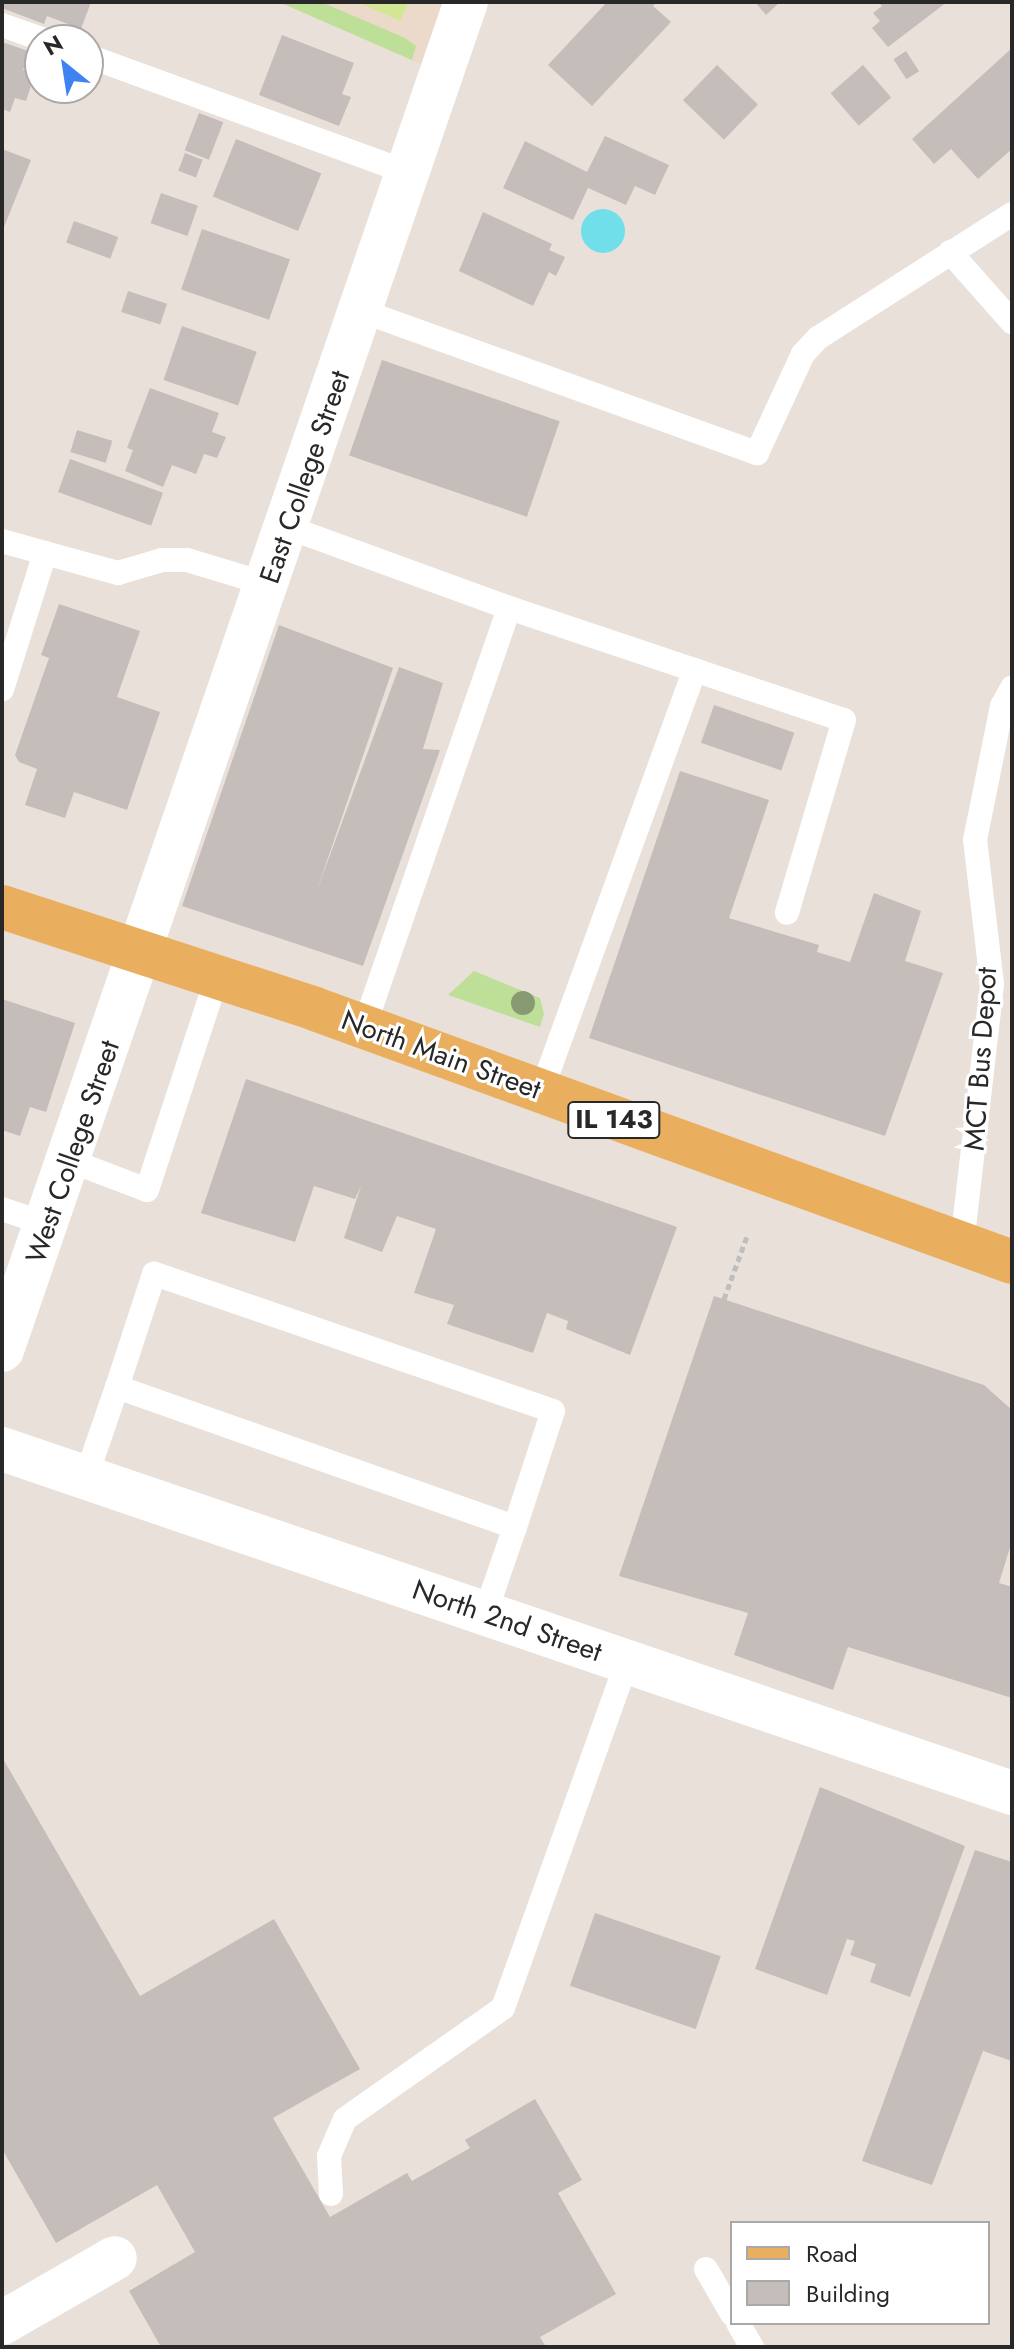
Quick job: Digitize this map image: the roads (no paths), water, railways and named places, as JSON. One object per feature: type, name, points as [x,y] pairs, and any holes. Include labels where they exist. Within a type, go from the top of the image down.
[{"type":"main road","name":"North Main Street","points":[[2,907],[364,1027],[1012,1262]]},
{"type":"street","name":"East College Street","points":[[140,952],[466,2]]},
{"type":"street","name":"West College Street","points":[[2,1350],[49,1225],[140,952]]},
{"type":"street","name":"North 2nd Street","points":[[2,1449],[1012,1793]]},
{"type":"street","points":[[2,2323],[115,2258]]},
{"type":"lane","points":[[2,25],[24,33]]},
{"type":"lane","points":[[104,62],[406,172]]},
{"type":"lane","points":[[362,311],[757,453],[803,354],[818,338],[1012,214]]},
{"type":"lane","points":[[950,252],[1012,322]]},
{"type":"lane","points":[[287,527],[509,608],[844,720],[787,913]]},
{"type":"lane","points":[[2,541],[118,573],[162,560],[187,560],[267,584]]},
{"type":"lane","points":[[2,689],[45,553]]},
{"type":"lane","points":[[364,1027],[509,608]]},
{"type":"lane","points":[[541,1092],[695,670]]},
{"type":"lane","name":"MCT Bus Depot","points":[[962,1244],[992,984],[975,840],[1002,706],[1012,688]]},
{"type":"lane","points":[[71,1161],[147,1190],[217,977]]},
{"type":"lane","points":[[2,1209],[49,1225]]},
{"type":"lane","points":[[86,1477],[154,1274],[553,1411],[485,1614]]},
{"type":"lane","points":[[117,1387],[515,1527]]},
{"type":"lane","points":[[331,2194],[329,2156],[345,2119],[503,2008],[627,1662]]},
{"type":"lane","points":[[706,2269],[730,2311]]},
{"type":"lane","points":[[739,2325],[752,2347]]},
{"type":"water","points":[[603,209],[619,215],[625,231],[619,247],[603,253],[587,247],[581,231],[587,215]]}]
